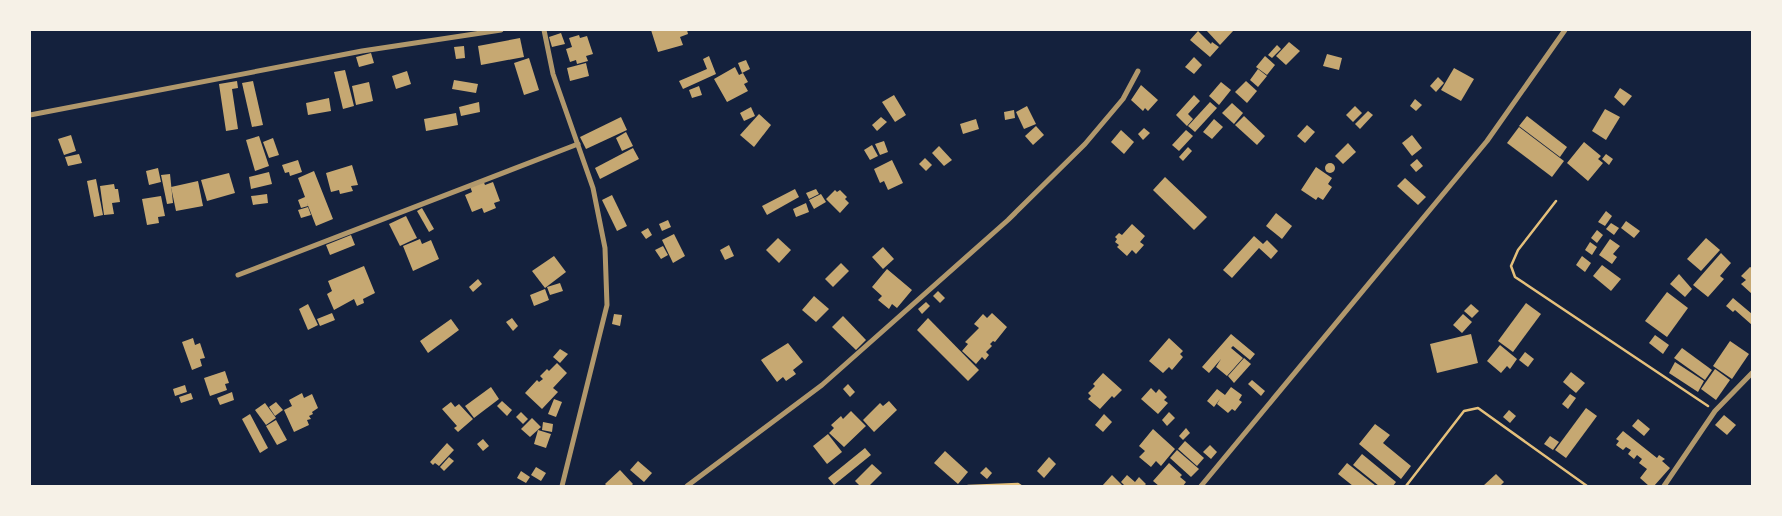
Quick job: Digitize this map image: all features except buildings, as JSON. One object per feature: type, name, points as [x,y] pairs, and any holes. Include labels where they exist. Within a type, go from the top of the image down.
[{"type":"street","points":[[30,115],[362,51],[501,30]]},
{"type":"street","points":[[544,30],[553,74],[594,188],[605,248],[607,304],[562,486]]},
{"type":"street","points":[[1201,486],[1487,141],[1565,30]]},
{"type":"street","points":[[687,486],[822,385],[1008,220],[1085,144],[1123,99],[1138,71]]},
{"type":"street","points":[[238,275],[578,144]]},
{"type":"street","points":[[1664,486],[1715,411],[1752,373]]},
{"type":"path","points":[[1556,201],[1518,250],[1511,266],[1515,277],[1715,411]]},
{"type":"path","points":[[1406,486],[1464,411],[1478,408],[1587,486]]},
{"type":"path","points":[[968,486],[1018,484],[1021,486]]}]
